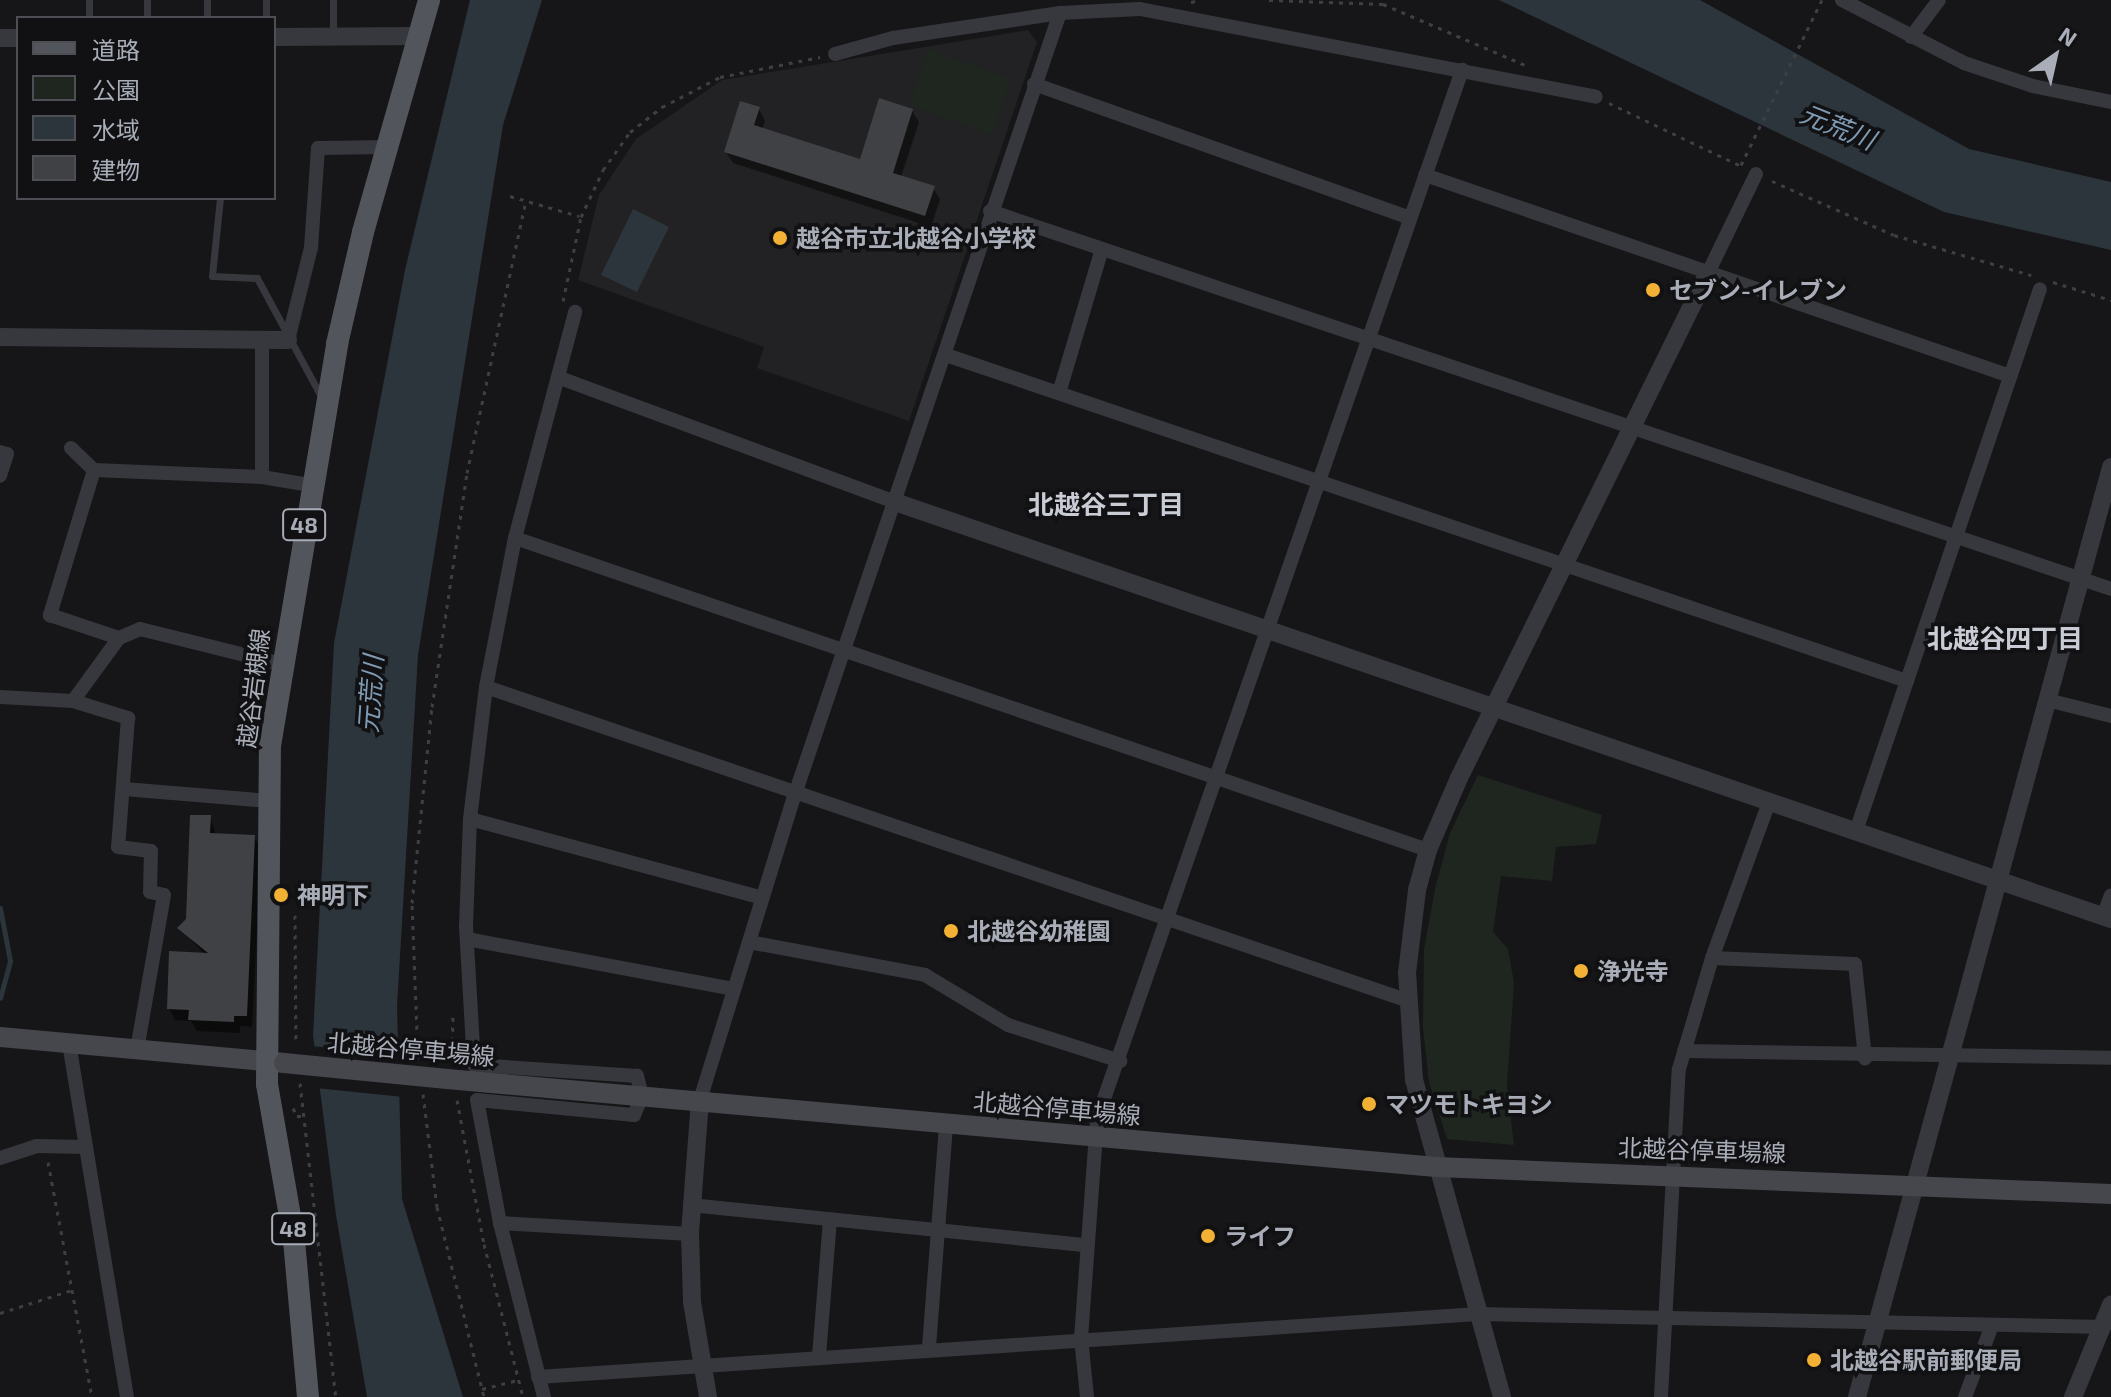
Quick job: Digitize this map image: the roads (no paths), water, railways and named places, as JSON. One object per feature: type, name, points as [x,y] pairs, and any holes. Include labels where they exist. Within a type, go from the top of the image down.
[{"type":"main road","name":"越谷岩槻線","points":[[308,1397],[294,1239],[270,801],[270,746],[325,403],[363,232],[429,0]]},
{"type":"main road","name":"北越谷停車場線","points":[[0,1037],[1436,1167],[2111,1194]]},
{"type":"street","points":[[1842,0],[1964,63],[2033,86],[2111,102]]},
{"type":"street","points":[[1911,37],[1939,0]]},
{"type":"street","points":[[835,54],[893,38],[1060,13],[1140,9],[1305,44],[1462,70],[1596,97]]},
{"type":"street","points":[[708,1397],[701,1366],[690,1234],[700,1100],[795,794],[946,355],[990,211],[1060,13]]},
{"type":"street","points":[[276,37],[419,36]]},
{"type":"street","points":[[1087,1397],[1081,1338],[1092,1138],[1462,70]]},
{"type":"street","points":[[1034,84],[1410,218]]},
{"type":"street","points":[[0,337],[288,340],[311,248],[318,148],[388,147]]},
{"type":"street","points":[[1496,1396],[1478,1314],[1414,1080],[1406,1000],[1410,929],[1428,850],[1494,708],[1756,174]]},
{"type":"street","points":[[1425,175],[2010,376]]},
{"type":"street","points":[[990,211],[2111,589]]},
{"type":"street","points":[[1059,393],[1102,249]]},
{"type":"street","points":[[1856,831],[2040,289]]},
{"type":"street","points":[[544,1397],[500,1223],[477,1100],[634,1115],[642,1096],[637,1076],[474,1065],[467,939],[470,819],[486,687],[515,538],[560,378],[568,308]]},
{"type":"street","points":[[262,340],[262,477]]},
{"type":"street","points":[[946,355],[1907,681]]},
{"type":"street","points":[[560,378],[895,502],[2107,918],[2111,895]]},
{"type":"street","points":[[71,448],[94,470],[262,477],[310,485]]},
{"type":"street","points":[[0,452],[7,454],[0,476]]},
{"type":"street","points":[[1857,1397],[2111,467]]},
{"type":"street","points":[[94,470],[50,615],[119,638]]},
{"type":"street","points":[[515,538],[1428,850]]},
{"type":"street","points":[[73,701],[119,638],[140,629],[281,664]]},
{"type":"street","points":[[486,687],[1165,922],[1406,1000]]},
{"type":"street","points":[[0,697],[73,701],[128,718],[118,847],[151,851],[150,892],[164,895],[137,1049]]},
{"type":"street","points":[[2047,700],[2111,716]]},
{"type":"street","points":[[124,789],[270,801]]},
{"type":"street","points":[[1661,1397],[1684,1051],[1712,958],[1769,802]]},
{"type":"street","points":[[470,819],[763,898]]},
{"type":"street","points":[[467,939],[734,989]]},
{"type":"street","points":[[749,942],[925,975],[1008,1025],[1120,1061]]},
{"type":"street","points":[[1712,958],[1855,964],[1865,1058]]},
{"type":"street","points":[[69,1043],[127,1397]]},
{"type":"street","points":[[1684,1051],[1865,1058],[2111,1058]]},
{"type":"street","points":[[929,1347],[946,1124]]},
{"type":"street","points":[[0,1158],[45,1146],[86,1147]]},
{"type":"street","points":[[690,1205],[1086,1245]]},
{"type":"street","points":[[819,1356],[830,1219]]},
{"type":"street","points":[[500,1223],[690,1234]]},
{"type":"street","points":[[2073,1397],[2107,1328],[2111,1305]]},
{"type":"street","points":[[538,1377],[929,1347],[1478,1314],[2107,1328]]},
{"type":"street","points":[[1965,1397],[1992,1325]]},
{"type":"lane","points":[[333,0],[333,37]]},
{"type":"lane","points":[[220,200],[212,276],[257,278],[325,403]]},
{"type":"water","name":"元荒川","points":[[470,0],[542,0],[503,125],[418,655],[397,1006],[402,1199],[463,1397],[367,1397],[336,1215],[313,1035],[334,643],[405,270]]},
{"type":"water","name":"元荒川","points":[[1499,0],[1700,0],[1969,149],[2111,182],[2111,250],[1944,212]]},
{"type":"water","points":[[633,209],[669,227],[637,292],[601,275]]},
{"type":"waterway","points":[[0,908],[10,961],[0,998]]},
{"type":"place","name":"越谷市立北越谷小学校","points":[[780,238]]},
{"type":"place","name":"セブン-イレブン","points":[[1653,290]]},
{"type":"place","name":"神明下","points":[[281,895]]},
{"type":"place","name":"北越谷幼稚園","points":[[951,931]]},
{"type":"place","name":"浄光寺","points":[[1581,971]]},
{"type":"place","name":"マツモトキヨシ","points":[[1369,1104]]},
{"type":"place","name":"ライフ","points":[[1208,1236]]},
{"type":"place","name":"北越谷駅前郵便局","points":[[1814,1360]]},
{"type":"district","name":"北越谷三丁目","points":[[1106,504]]},
{"type":"district","name":"北越谷四丁目","points":[[2005,638]]}]
